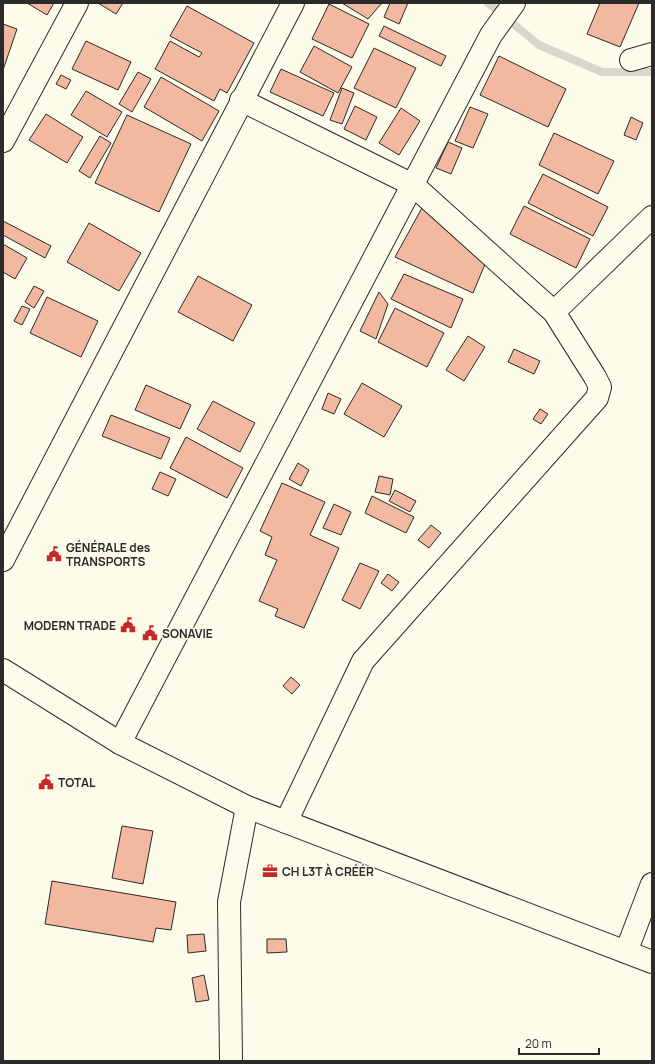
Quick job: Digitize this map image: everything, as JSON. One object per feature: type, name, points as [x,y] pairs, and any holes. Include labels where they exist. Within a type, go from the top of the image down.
[{"type":"street","points":[[3,141],[78,3]]},
{"type":"street","points":[[3,560],[293,3]]},
{"type":"street","points":[[120,743],[492,35],[513,5]]},
{"type":"street","points":[[631,60],[652,54]]},
{"type":"street","points":[[242,100],[413,185],[554,312],[600,387],[597,398],[363,661],[286,822]]},
{"type":"street","points":[[554,312],[652,217]]},
{"type":"street","points":[[3,670],[120,743],[247,807],[652,962]]},
{"type":"street","points":[[231,1061],[229,902],[247,807]]},
{"type":"street","points":[[626,952],[652,884]]},
{"type":"building","points":[[27,3],[54,3],[47,15]]},
{"type":"building","points":[[98,3],[123,3],[116,14]]},
{"type":"building","points":[[342,3],[382,3],[368,19]]},
{"type":"building","points":[[390,3],[408,3],[399,24],[384,17]]},
{"type":"building","points":[[600,3],[639,3],[620,47],[587,34]]},
{"type":"building","points":[[329,4],[369,24],[352,58],[312,39]]},
{"type":"building","points":[[187,6],[254,43],[227,93],[220,89],[214,101],[155,69],[170,41],[199,57],[202,53],[170,36]]},
{"type":"building","points":[[3,24],[17,29],[3,70]]},
{"type":"building","points":[[384,26],[446,56],[441,66],[379,36]]},
{"type":"building","points":[[86,41],[131,62],[118,90],[72,69]]},
{"type":"building","points":[[314,46],[352,67],[338,93],[300,72]]},
{"type":"building","points":[[374,48],[416,68],[396,108],[354,88]]},
{"type":"building","points":[[499,56],[566,89],[548,127],[480,95]]},
{"type":"building","points":[[281,69],[334,93],[323,116],[270,92]]},
{"type":"building","points":[[138,72],[151,79],[132,112],[119,104]]},
{"type":"building","points":[[61,75],[71,80],[66,89],[56,84]]},
{"type":"building","points":[[161,77],[219,111],[202,141],[144,107]]},
{"type":"building","points":[[342,88],[354,93],[342,124],[330,120]]},
{"type":"building","points":[[86,91],[122,112],[107,137],[71,115]]},
{"type":"building","points":[[355,106],[377,117],[366,140],[344,129]]},
{"type":"building","points":[[470,107],[488,114],[473,148],[455,141]]},
{"type":"building","points":[[401,108],[420,121],[399,155],[379,143]]},
{"type":"building","points":[[46,114],[83,137],[67,163],[29,140]]},
{"type":"building","points":[[127,115],[191,144],[159,212],[95,183]]},
{"type":"building","points":[[631,117],[643,123],[636,140],[624,135]]},
{"type":"building","points":[[554,133],[614,161],[598,194],[539,165]]},
{"type":"building","points":[[100,136],[111,143],[90,178],[79,171]]},
{"type":"building","points":[[448,142],[462,148],[451,174],[436,168]]},
{"type":"building","points":[[543,174],[608,207],[593,236],[528,203]]},
{"type":"building","points":[[423,206],[488,257],[473,293],[395,257]]},
{"type":"building","points":[[524,206],[590,239],[576,268],[510,234]]},
{"type":"building","points":[[3,221],[51,246],[45,258],[3,235]]},
{"type":"building","points":[[89,223],[141,253],[119,291],[67,262]]},
{"type":"building","points":[[3,244],[27,258],[15,279],[3,272]]},
{"type":"building","points":[[404,274],[463,299],[451,328],[391,299]]},
{"type":"building","points":[[198,276],[252,305],[233,341],[178,312]]},
{"type":"building","points":[[34,286],[44,291],[34,308],[25,302]]},
{"type":"building","points":[[379,292],[388,304],[376,339],[360,331]]},
{"type":"building","points":[[47,297],[98,321],[81,357],[30,333]]},
{"type":"building","points":[[22,306],[30,309],[22,325],[14,321]]},
{"type":"building","points":[[395,308],[444,333],[427,367],[378,342]]},
{"type":"building","points":[[468,336],[485,347],[464,381],[446,370]]},
{"type":"building","points":[[514,349],[540,361],[534,374],[508,362]]},
{"type":"building","points":[[362,383],[402,406],[384,437],[344,414]]},
{"type":"building","points":[[146,385],[191,405],[180,429],[135,410]]},
{"type":"building","points":[[328,393],[341,399],[334,414],[322,409]]},
{"type":"building","points":[[213,401],[255,423],[240,452],[197,429]]},
{"type":"building","points":[[540,409],[548,414],[541,424],[533,419]]},
{"type":"building","points":[[111,415],[170,438],[161,459],[102,436]]},
{"type":"building","points":[[186,437],[243,468],[227,498],[170,468]]},
{"type":"building","points":[[298,463],[309,470],[301,486],[289,479]]},
{"type":"building","points":[[160,472],[176,479],[168,496],[152,489]]},
{"type":"building","points":[[379,476],[393,479],[390,495],[375,492]]},
{"type":"building","points":[[282,483],[325,502],[310,535],[339,548],[304,628],[275,616],[278,609],[259,601],[277,560],[265,555],[272,537],[260,531]]},
{"type":"building","points":[[395,490],[416,501],[410,512],[389,501]]},
{"type":"building","points":[[372,496],[414,517],[406,533],[365,513]]},
{"type":"building","points":[[334,504],[351,512],[341,535],[323,528]]},
{"type":"building","points":[[431,525],[441,533],[429,548],[418,540]]},
{"type":"building","points":[[360,563],[379,571],[360,609],[342,600]]},
{"type":"building","points":[[388,574],[399,582],[392,591],[381,583]]},
{"type":"building","points":[[291,677],[300,685],[292,694],[283,686]]},
{"type":"building","points":[[122,826],[153,831],[143,884],[112,878]]},
{"type":"building","points":[[52,881],[176,902],[171,930],[156,928],[153,942],[45,924]]},
{"type":"building","points":[[204,934],[206,951],[188,953],[187,935]]},
{"type":"building","points":[[267,939],[286,939],[287,952],[267,953]]},
{"type":"building","points":[[204,975],[209,1000],[196,1002],[192,978]]},
{"type":"waterway","points":[[488,3],[539,45],[602,72],[652,72]]},
{"type":"place","name":"GÉNÉRALE des TRANSPORTS","points":[[54,554]]},
{"type":"place","name":"MODERN TRADE","points":[[128,625]]},
{"type":"place","name":"SONAVIE","points":[[150,633]]},
{"type":"place","name":"TOTAL","points":[[46,782]]},
{"type":"place","name":"CH L3T À CRÉÉR","points":[[270,871]]}]
